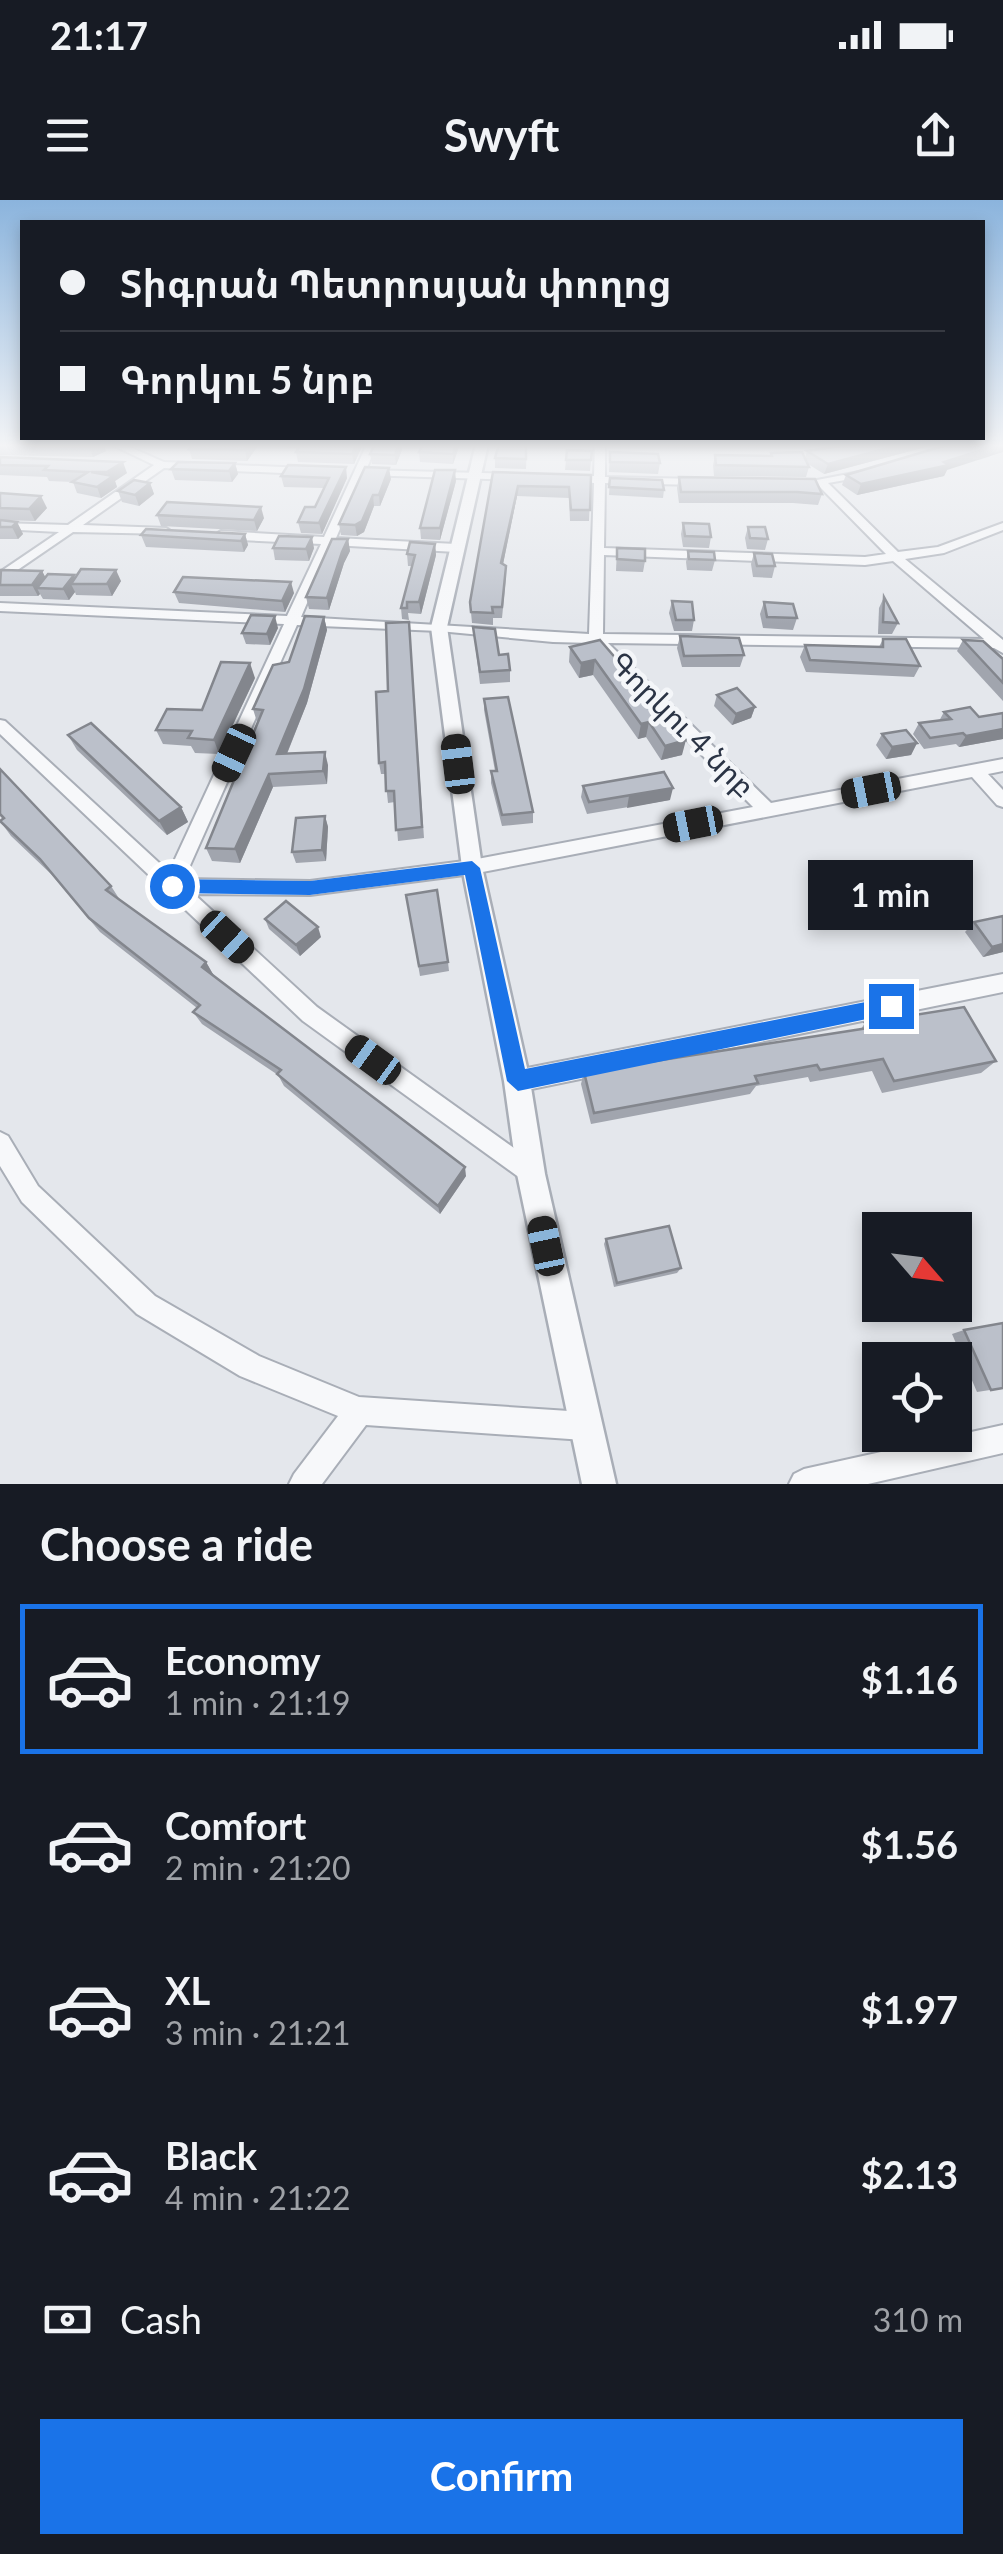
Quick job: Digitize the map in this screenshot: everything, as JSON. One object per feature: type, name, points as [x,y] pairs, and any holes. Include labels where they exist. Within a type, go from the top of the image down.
[{"type":"street","points":[[0,578],[107,504]]},
{"type":"street","points":[[172,886],[347,504]]},
{"type":"street","points":[[467,504],[440,627],[472,868],[518,1081],[531,1174],[599,1484]]},
{"type":"street","points":[[596,639],[601,504]]},
{"type":"street","points":[[843,504],[897,558],[1002,646]]},
{"type":"street","points":[[0,526],[191,534]]},
{"type":"street","points":[[600,551],[865,562],[940,550],[1003,526]]},
{"type":"street","points":[[211,534],[456,548]]},
{"type":"street","points":[[0,606],[440,627],[596,639],[1002,646]]},
{"type":"street","name":"Գորկու 4 նրբ","points":[[596,639],[767,810]]},
{"type":"street","points":[[0,725],[310,1014],[531,1174]]},
{"type":"street","points":[[172,886],[310,888],[472,868],[1003,765]]},
{"type":"street","points":[[975,770],[1003,801]]},
{"type":"street","points":[[518,1081],[1003,983]]},
{"type":"street","points":[[0,1144],[30,1194],[146,1305],[250,1366],[359,1411],[584,1426]]},
{"type":"street","points":[[304,1484],[359,1411]]},
{"type":"street","points":[[804,1484],[1003,1439]]},
{"type":"building","points":[[0,504],[34,504],[29,509],[0,508]]},
{"type":"building","points":[[166,504],[261,507],[254,520],[157,515]]},
{"type":"building","points":[[328,504],[319,523],[298,522],[305,507]]},
{"type":"building","points":[[348,504],[369,504],[362,521],[355,525],[339,524]]},
{"type":"building","points":[[426,504],[446,504],[440,528],[420,528]]},
{"type":"building","points":[[487,504],[514,504],[501,563],[506,566],[502,607],[492,607],[493,613],[471,612]]},
{"type":"building","points":[[570,504],[590,504],[590,510],[571,510]]},
{"type":"building","points":[[0,520],[17,522],[12,527],[0,527]]},
{"type":"building","points":[[683,523],[709,524],[711,537],[685,536]]},
{"type":"building","points":[[748,527],[765,527],[768,539],[750,538]]},
{"type":"building","points":[[146,529],[245,534],[241,541],[141,535]]},
{"type":"building","points":[[279,536],[312,537],[306,549],[273,548]]},
{"type":"building","points":[[332,539],[348,539],[327,598],[306,597]]},
{"type":"building","points":[[410,542],[435,544],[419,602],[407,602],[407,608],[401,608],[415,555],[407,554]]},
{"type":"building","points":[[617,548],[645,549],[645,561],[617,559]]},
{"type":"building","points":[[688,551],[714,552],[715,560],[689,559]]},
{"type":"building","points":[[754,553],[772,554],[775,566],[757,566]]},
{"type":"building","points":[[81,569],[116,570],[107,584],[71,584]]},
{"type":"building","points":[[1,570],[42,571],[32,585],[0,585]]},
{"type":"building","points":[[48,574],[74,575],[63,589],[37,588]]},
{"type":"building","points":[[183,577],[291,582],[282,601],[174,592]]},
{"type":"building","points":[[884,597],[898,623],[883,622]]},
{"type":"building","points":[[672,601],[692,602],[694,620],[676,620]]},
{"type":"building","points":[[764,602],[793,604],[797,618],[767,617]]},
{"type":"building","points":[[251,615],[275,616],[267,634],[242,633]]},
{"type":"building","points":[[305,616],[324,617],[304,689],[277,754],[325,752],[323,771],[269,774],[235,849],[206,848],[263,710],[253,709],[273,665],[289,662]]},
{"type":"building","points":[[409,622],[422,827],[396,830],[394,791],[386,791],[385,762],[379,763],[376,692],[388,691],[386,623]]},
{"type":"building","points":[[473,627],[495,629],[499,655],[508,654],[510,670],[480,672]]},
{"type":"building","points":[[680,636],[739,638],[744,655],[684,656]]},
{"type":"building","points":[[883,639],[906,639],[920,666],[810,660],[805,645],[883,647]]},
{"type":"building","points":[[600,640],[686,740],[665,746],[649,722],[641,724],[595,660],[581,663],[570,647]]},
{"type":"building","points":[[963,640],[983,641],[1003,659],[1003,683]]},
{"type":"building","points":[[221,662],[250,663],[214,740],[188,738],[192,731],[156,730],[167,709],[202,710]]},
{"type":"building","points":[[737,688],[755,707],[736,714],[717,695]]},
{"type":"building","points":[[508,697],[533,812],[502,815],[491,771],[497,771],[484,699]]},
{"type":"building","points":[[970,707],[979,717],[1003,713],[1003,729],[930,738],[919,723],[951,719],[944,712]]},
{"type":"building","points":[[91,723],[181,807],[159,821],[68,735]]},
{"type":"building","points":[[906,730],[917,743],[892,747],[882,734]]},
{"type":"building","points":[[0,769],[111,886],[106,890],[206,962],[202,967],[465,1167],[438,1206],[277,1074],[281,1070],[193,1012],[200,1005],[89,918],[40,859],[0,821],[4,818],[0,814]]},
{"type":"building","points":[[664,772],[673,788],[589,802],[583,786]]},
{"type":"building","points":[[325,816],[322,850],[292,852],[296,818]]},
{"type":"building","points":[[437,890],[448,962],[419,966],[406,895]]},
{"type":"building","points":[[286,901],[318,927],[296,945],[265,919]]},
{"type":"building","points":[[1003,916],[1003,944],[992,947],[974,922]]},
{"type":"building","points":[[964,1007],[996,1061],[894,1081],[883,1059],[820,1070],[817,1065],[755,1076],[758,1083],[594,1113],[584,1072],[868,1028],[865,1023]]},
{"type":"building","points":[[669,1226],[681,1268],[617,1283],[606,1239]]},
{"type":"building","points":[[1003,1323],[1003,1388],[991,1390],[964,1330]]},
{"type":"route","points":[[172,886],[310,888],[472,868],[518,1081],[891,1006]]}]
